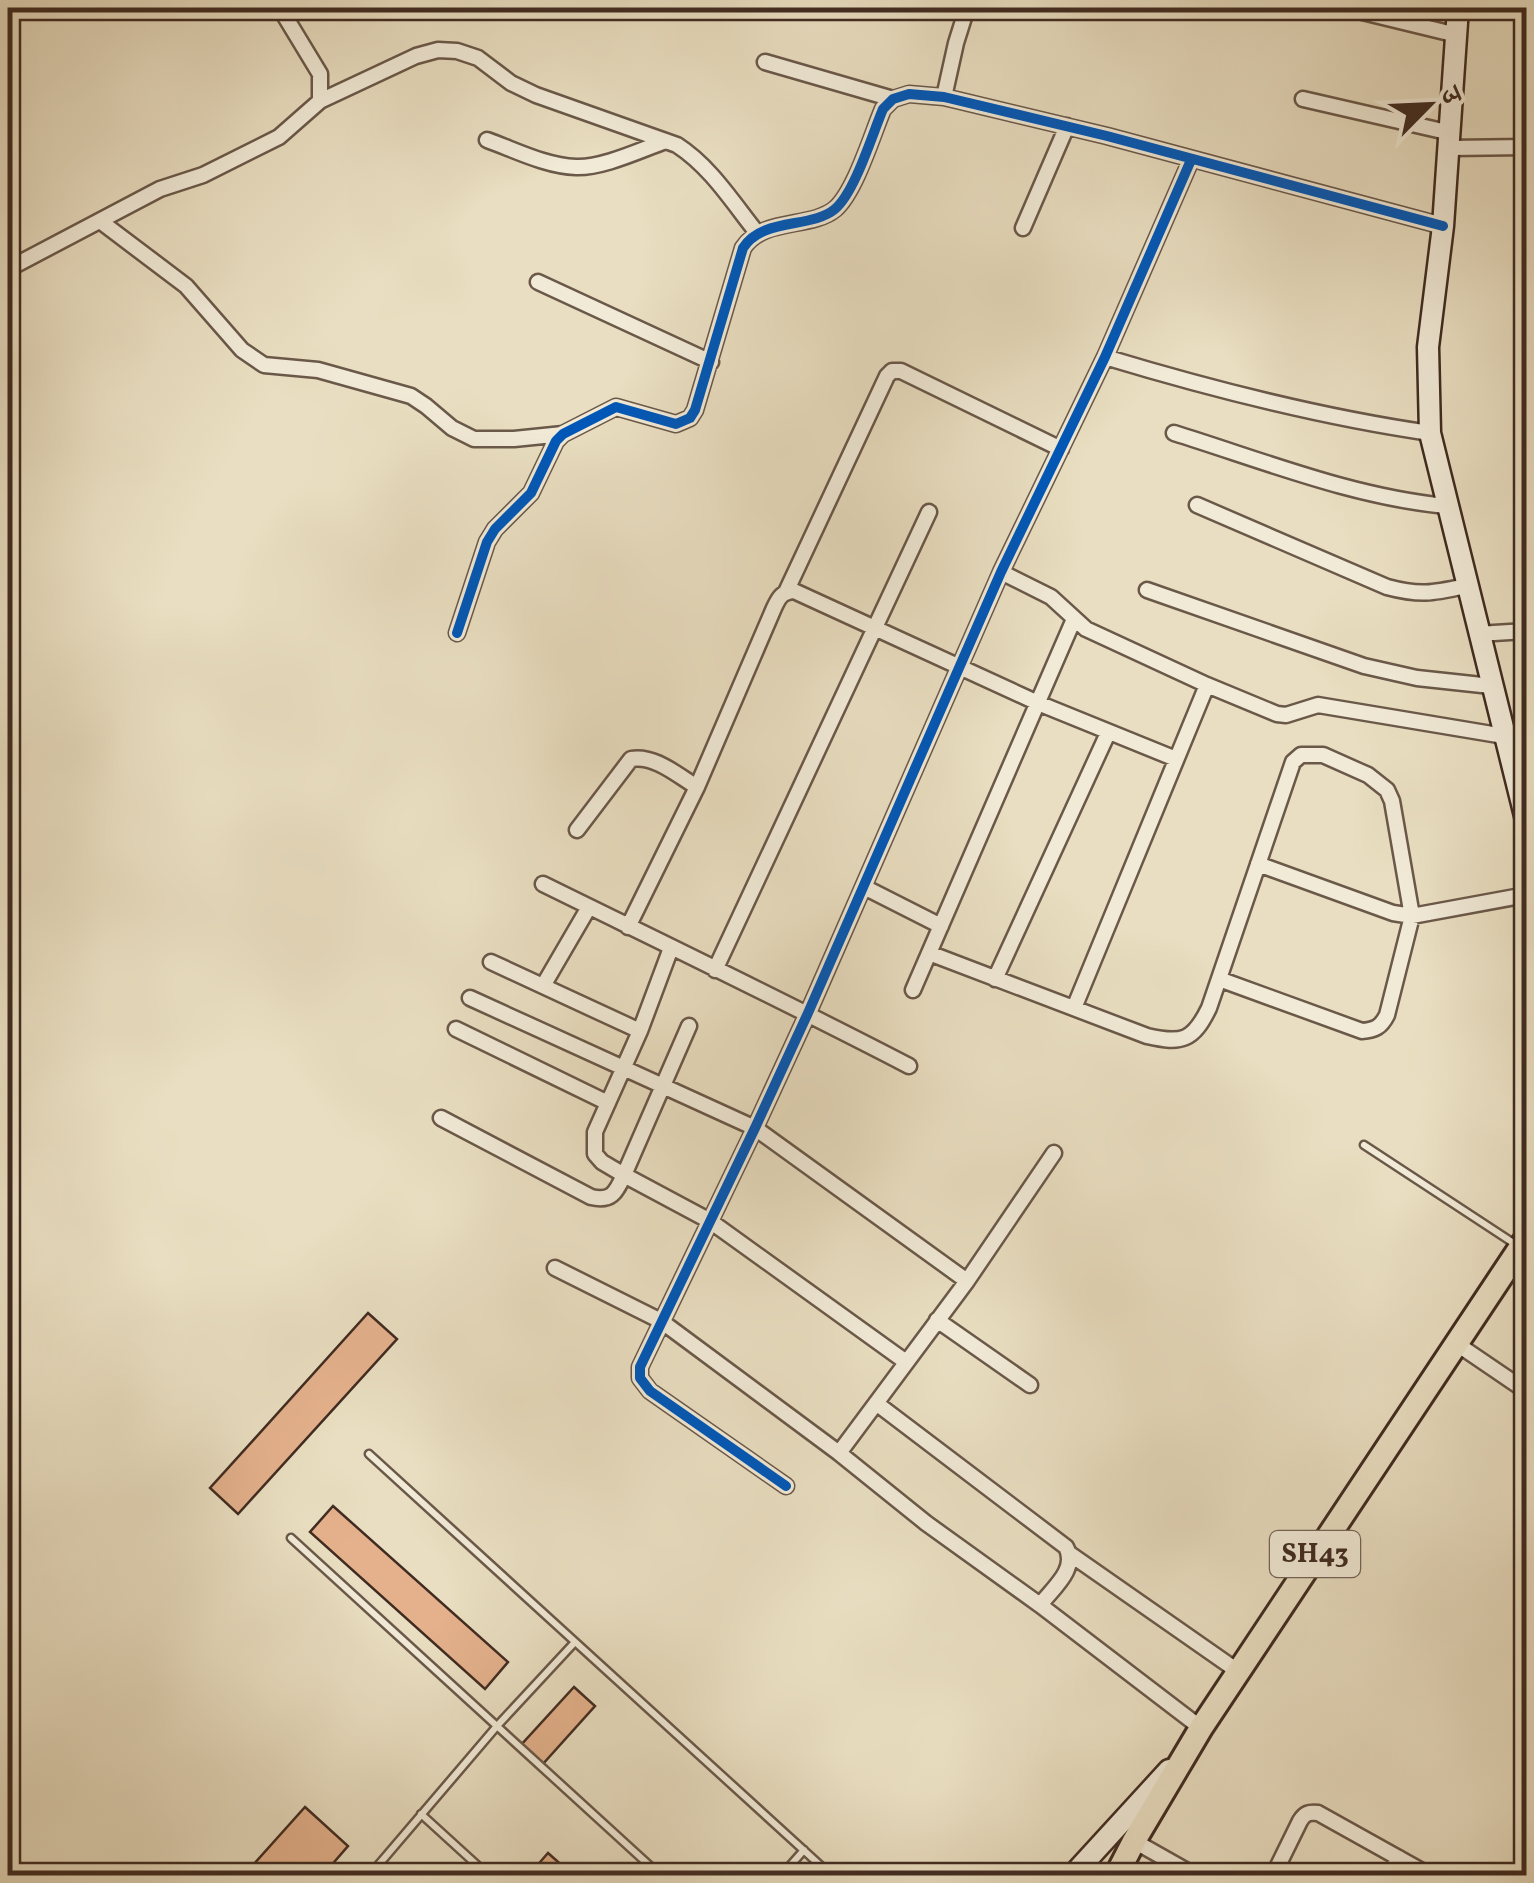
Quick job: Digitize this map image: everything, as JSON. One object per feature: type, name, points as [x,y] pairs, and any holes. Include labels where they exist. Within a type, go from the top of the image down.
[{"type":"main road","name":"SH43","points":[[1116,1876],[1201,1728],[1524,1244]]},
{"type":"street","points":[[280,8],[320,74],[321,94]]},
{"type":"street","points":[[944,97],[967,8]]},
{"type":"street","points":[[1346,8],[1457,34]]},
{"type":"street","points":[[1458,8],[1443,226],[1428,346],[1430,433],[1491,686],[1525,805]]},
{"type":"street","points":[[8,270],[160,189],[203,175],[279,137],[321,94],[438,50],[457,50],[478,58],[511,83],[666,141],[694,156],[758,234]]},
{"type":"street","points":[[765,62],[893,99]]},
{"type":"street","points":[[457,633],[487,542],[531,493],[556,441],[616,407],[676,424],[690,418],[748,240],[830,214],[839,206],[849,192],[882,110],[893,99],[909,94],[944,97],[1443,226]]},
{"type":"street","points":[[1303,99],[1450,141],[1526,147]]},
{"type":"street","points":[[1024,228],[1067,126]]},
{"type":"street","points":[[487,140],[560,166],[578,168],[666,141]]},
{"type":"street","points":[[786,1486],[650,1391],[640,1378],[640,1367],[808,1013],[1001,572],[1105,357],[1190,160]]},
{"type":"street","points":[[100,221],[186,286],[242,350],[264,364],[318,370],[411,396],[452,428],[474,439],[514,440],[563,434]]},
{"type":"street","points":[[538,282],[711,362]]},
{"type":"street","points":[[1105,357],[1189,382],[1340,418],[1430,433]]},
{"type":"street","points":[[628,927],[696,787],[774,608],[786,592],[887,376],[892,371],[902,371],[1061,449]]},
{"type":"street","points":[[1174,433],[1358,492],[1407,503],[1446,506]]},
{"type":"street","points":[[1198,505],[1387,587],[1412,594],[1466,586]]},
{"type":"street","points":[[715,970],[929,512]]},
{"type":"street","points":[[1001,572],[1051,598],[1086,629],[1277,714],[1286,716],[1318,706],[1504,736]]},
{"type":"street","points":[[1147,590],[1364,666],[1417,678],[1491,686]]},
{"type":"street","points":[[786,592],[794,592],[1108,733],[1176,758]]},
{"type":"street","points":[[913,990],[1074,619]]},
{"type":"street","points":[[1478,634],[1526,632]]},
{"type":"street","points":[[1074,1008],[1207,685]]},
{"type":"street","points":[[995,979],[1108,733]]},
{"type":"street","points":[[929,953],[1147,1036],[1168,1041],[1186,1038],[1198,1030],[1219,979],[1293,762],[1301,754],[1324,756],[1368,776],[1387,790],[1396,812],[1412,916],[1382,1025],[1362,1031],[1219,979]]},
{"type":"street","points":[[577,830],[631,759],[654,761],[696,787]]},
{"type":"street","points":[[1258,864],[1393,913],[1412,916],[1526,896]]},
{"type":"street","points":[[543,884],[909,1066]]},
{"type":"street","points":[[864,887],[941,926]]},
{"type":"street","points":[[543,986],[589,907]]},
{"type":"street","points":[[671,948],[640,1031],[595,1132],[595,1154],[624,1175],[710,1221],[906,1362]]},
{"type":"street","points":[[491,962],[640,1031]]},
{"type":"street","points":[[470,998],[755,1128],[967,1281]]},
{"type":"street","points":[[441,1118],[591,1197],[610,1198],[616,1193],[690,1026]]},
{"type":"street","points":[[456,1030],[608,1103]]},
{"type":"street","points":[[839,1453],[967,1281],[1054,1152]]},
{"type":"street","points":[[555,1268],[662,1321],[1201,1728]]},
{"type":"street","points":[[937,1320],[1030,1386]]},
{"type":"street","points":[[1457,1344],[1526,1391]]},
{"type":"street","points":[[876,1403],[1058,1540],[1070,1554],[1239,1672]]},
{"type":"street","points":[[1040,1605],[1070,1564],[1070,1554]]},
{"type":"street","points":[[1072,1876],[1188,1750]]},
{"type":"street","points":[[1273,1876],[1300,1820],[1310,1812],[1431,1876]]},
{"type":"street","points":[[1134,1841],[1196,1876]]},
{"type":"street","points":[[1388,1876],[1398,1858]]},
{"type":"lane","points":[[1364,1145],[1524,1244]]},
{"type":"lane","points":[[369,1454],[832,1876]]},
{"type":"lane","points":[[291,1538],[661,1876]]},
{"type":"lane","points":[[369,1876],[497,1726],[575,1642]]},
{"type":"lane","points":[[422,1814],[489,1876]]},
{"type":"lane","points":[[781,1876],[804,1850]]},
{"type":"building","points":[[368,1313],[397,1339],[238,1514],[210,1488]]},
{"type":"building","points":[[333,1506],[508,1662],[485,1689],[310,1532]]},
{"type":"building","points":[[574,1687],[595,1706],[542,1765],[521,1745]]},
{"type":"building","points":[[305,1807],[348,1846],[322,1876],[247,1876],[245,1874]]},
{"type":"building","points":[[548,1853],[574,1876],[528,1876]]},
{"type":"cycle path","points":[[457,633],[487,542],[531,493],[556,441],[616,407],[676,424],[690,418],[743,248],[762,232],[835,209],[856,177],[883,109],[893,99],[909,94],[944,97],[1107,136],[1443,226]]},
{"type":"cycle path","points":[[786,1486],[650,1391],[640,1378],[640,1367],[808,1013],[1001,572],[1105,357],[1191,160]]}]
